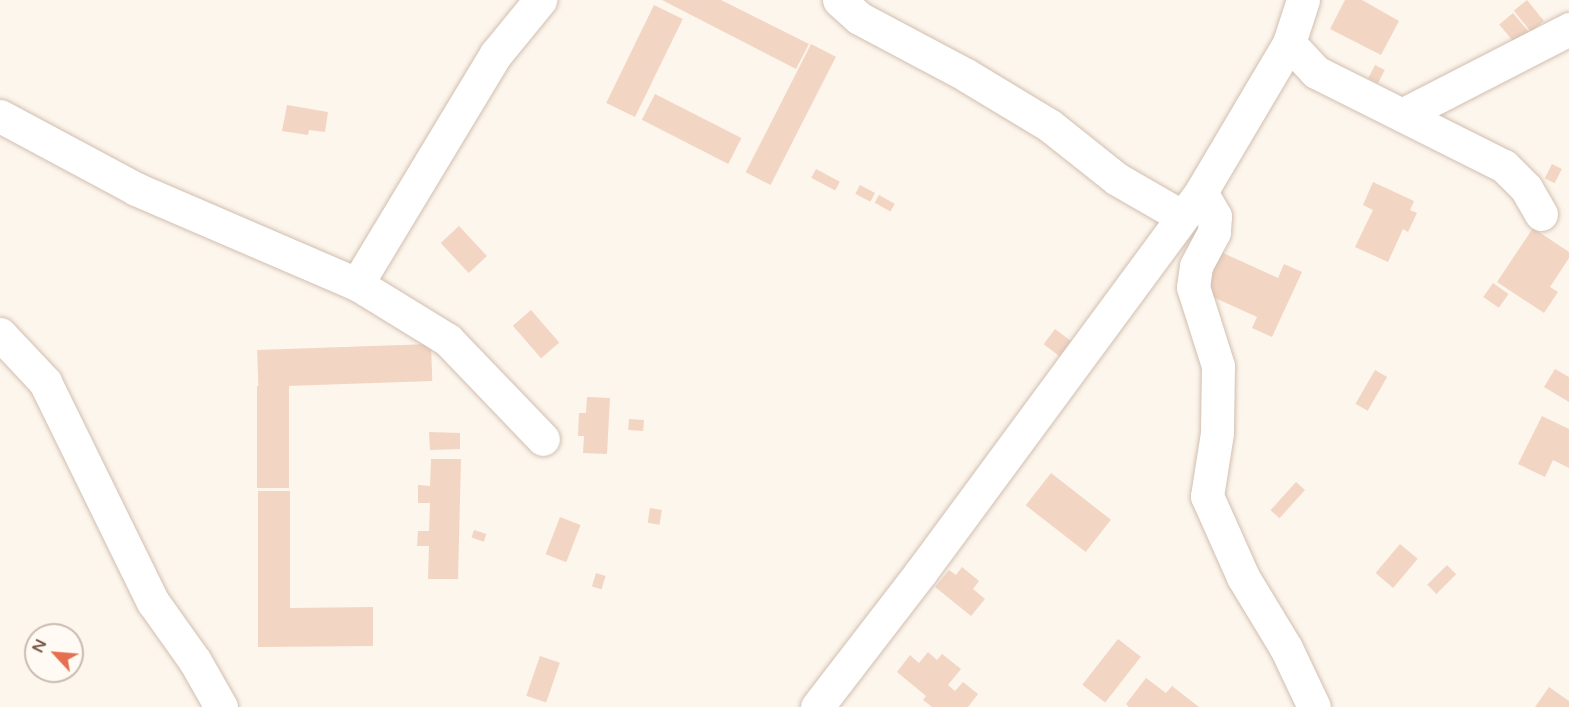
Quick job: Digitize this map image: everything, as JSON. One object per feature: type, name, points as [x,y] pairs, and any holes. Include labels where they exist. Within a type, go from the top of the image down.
[{"type":"street","points":[[496,54],[515,0]]},
{"type":"street","points":[[357,284],[496,54],[540,0]]},
{"type":"street","points":[[839,0],[860,18],[966,75],[1049,125],[1117,179],[1191,204],[1215,216],[1214,232],[1196,266],[1193,287],[1218,366],[1217,433],[1207,496],[1243,577],[1286,648],[1314,707]]},
{"type":"street","points":[[817,707],[921,572],[1191,204],[1289,44],[1303,0]]},
{"type":"street","points":[[1402,115],[1569,29]]},
{"type":"street","points":[[1289,44],[1316,72],[1504,166],[1526,188],[1541,214]]},
{"type":"street","points":[[0,116],[136,189],[357,284],[448,340],[543,439]]},
{"type":"street","points":[[0,334],[45,382],[153,602],[195,661],[221,707]]},
{"type":"building","points":[[662,0],[721,0],[809,44],[796,69]]},
{"type":"building","points":[[1345,0],[1362,0],[1399,21],[1381,55],[1330,29]]},
{"type":"building","points":[[1527,0],[1544,21],[1531,32],[1514,11]]},
{"type":"building","points":[[654,5],[683,19],[635,117],[606,103]]},
{"type":"building","points":[[1513,13],[1529,32],[1515,44],[1499,25]]},
{"type":"building","points":[[811,44],[836,57],[771,185],[746,172]]},
{"type":"building","points":[[1375,65],[1385,70],[1378,83],[1368,78]]},
{"type":"building","points":[[655,94],[741,138],[728,164],[642,120]]},
{"type":"building","points":[[287,105],[328,112],[325,132],[309,130],[308,135],[282,131]]},
{"type":"building","points":[[1552,164],[1562,169],[1555,183],[1545,178]]},
{"type":"building","points":[[816,169],[840,182],[835,191],[811,178]]},
{"type":"building","points":[[1373,182],[1414,201],[1410,210],[1417,213],[1408,232],[1403,229],[1388,262],[1355,247],[1373,210],[1363,205]]},
{"type":"building","points":[[860,185],[875,193],[870,202],[855,194]]},
{"type":"building","points":[[879,195],[895,204],[890,212],[875,203]]},
{"type":"building","points":[[459,226],[487,256],[469,273],[441,243]]},
{"type":"building","points":[[1533,228],[1569,252],[1569,258],[1550,287],[1558,292],[1544,313],[1497,282]]},
{"type":"building","points":[[1221,252],[1278,278],[1284,264],[1302,272],[1272,337],[1252,328],[1257,317],[1202,292]]},
{"type":"building","points":[[1493,283],[1509,294],[1499,308],[1483,297]]},
{"type":"building","points":[[531,310],[559,342],[541,358],[513,326]]},
{"type":"building","points":[[1055,329],[1071,341],[1060,356],[1044,344]]},
{"type":"building","points":[[431,344],[432,381],[258,387],[257,350]]},
{"type":"building","points":[[1555,369],[1569,377],[1569,402],[1544,387]]},
{"type":"building","points":[[1375,370],[1387,377],[1368,411],[1356,404]]},
{"type":"building","points":[[257,386],[289,386],[289,488],[257,488]]},
{"type":"building","points":[[587,397],[610,398],[607,454],[583,453],[584,436],[578,436],[579,413],[586,413]]},
{"type":"building","points":[[1542,416],[1569,429],[1569,468],[1553,460],[1545,477],[1518,464]]},
{"type":"building","points":[[629,419],[644,420],[643,431],[628,430]]},
{"type":"building","points":[[429,432],[460,433],[460,449],[430,450]]},
{"type":"building","points":[[431,459],[461,459],[458,579],[428,579],[429,546],[417,546],[418,531],[429,531],[430,503],[418,503],[418,485],[430,486]]},
{"type":"building","points":[[1051,473],[1111,520],[1086,552],[1026,505]]},
{"type":"building","points":[[1296,482],[1305,490],[1279,518],[1271,510]]},
{"type":"building","points":[[258,491],[290,491],[290,608],[373,607],[373,646],[258,647]]},
{"type":"building","points":[[650,508],[662,510],[660,525],[648,523]]},
{"type":"building","points":[[560,517],[581,525],[566,562],[546,554]]},
{"type":"building","points":[[474,530],[486,534],[484,542],[472,538]]},
{"type":"building","points":[[1400,544],[1418,559],[1393,588],[1376,573]]},
{"type":"building","points":[[1447,565],[1456,574],[1436,594],[1427,585]]},
{"type":"building","points":[[962,567],[979,581],[973,589],[985,599],[971,616],[935,587],[949,570],[956,575]]},
{"type":"building","points":[[596,573],[606,576],[601,589],[592,586]]},
{"type":"building","points":[[1118,639],[1141,657],[1105,703],[1082,685]]},
{"type":"building","points":[[928,652],[937,660],[942,654],[961,669],[948,685],[955,691],[963,682],[978,694],[968,707],[932,707],[923,700],[926,696],[897,672],[910,655],[919,663]]},
{"type":"building","points":[[540,656],[560,663],[546,703],[526,696]]},
{"type":"building","points":[[1146,678],[1166,693],[1172,686],[1199,707],[1129,707],[1126,704]]},
{"type":"building","points":[[1549,687],[1569,701],[1569,707],[1535,707]]}]
